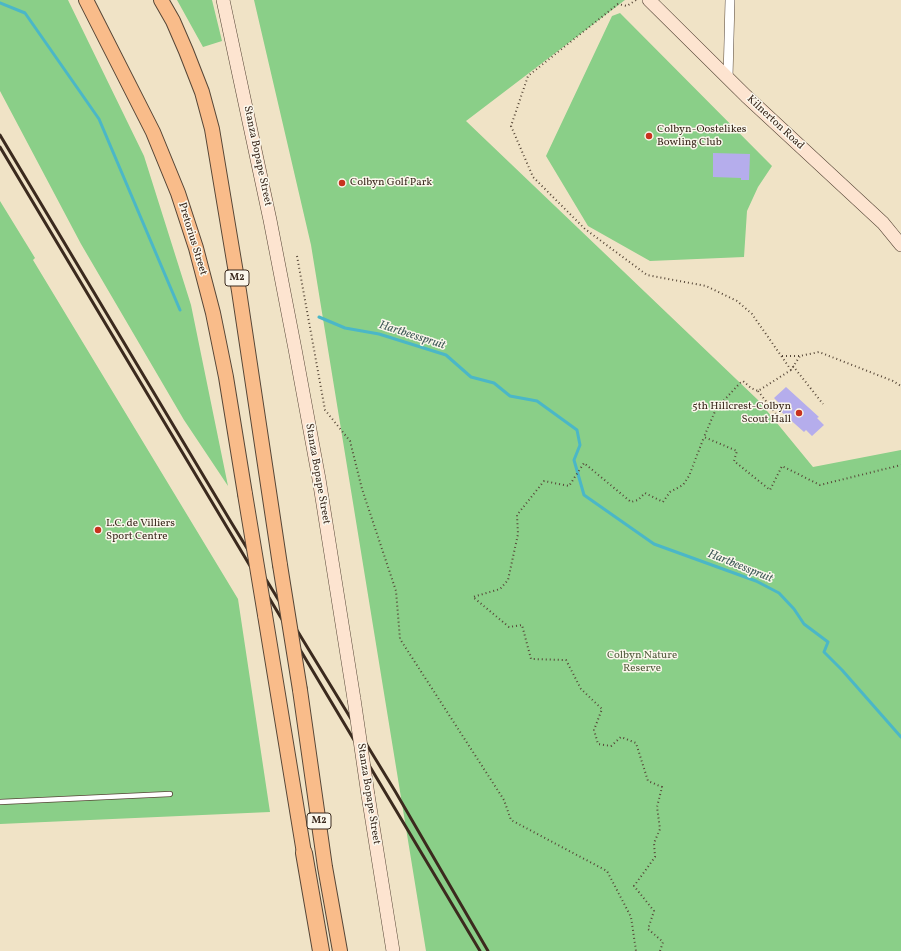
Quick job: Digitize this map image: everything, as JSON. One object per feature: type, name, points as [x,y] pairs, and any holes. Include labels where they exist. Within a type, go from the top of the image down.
[{"type":"highway","points":[[304,853],[314,951]]},
{"type":"highway","name":"M2","points":[[304,853],[321,951]]},
{"type":"main road","name":"Pretorius Street","points":[[86,0],[153,132],[178,193],[196,248],[213,313],[226,377],[304,853]]},
{"type":"main road","name":"M2","points":[[161,0],[173,21],[186,51],[202,92],[212,130],[239,291],[300,690],[325,867],[340,951]]},
{"type":"main road","name":"Stanza Bopape Street","points":[[223,0],[296,349],[320,486],[393,951]]},
{"type":"main road","name":"Kilnerton Road","points":[[649,0],[728,78],[883,223],[901,245]]},
{"type":"street","points":[[728,78],[730,0]]},
{"type":"lane","points":[[0,802],[170,794]]},
{"type":"path","points":[[636,0],[627,6],[618,4],[528,76],[511,126],[533,177],[585,229],[647,275],[706,286],[737,301],[752,314],[791,370]]},
{"type":"path","points":[[297,256],[325,410],[350,441],[362,489],[396,591],[400,639],[504,800],[511,820],[607,871],[631,917],[636,951]]},
{"type":"path","points":[[782,356],[800,356],[819,352],[893,381],[901,386]]},
{"type":"path","points":[[758,391],[791,370],[800,356]]},
{"type":"path","points":[[793,366],[823,404]]},
{"type":"path","points":[[660,951],[663,942],[648,929],[654,912],[634,886],[655,857],[654,843],[660,829],[656,807],[662,788],[648,781],[636,743],[622,737],[611,746],[598,744],[594,730],[602,709],[581,690],[566,660],[531,659],[522,625],[509,627],[473,597],[500,589],[508,580],[518,534],[517,515],[544,481],[569,486],[584,463],[631,502],[638,500],[645,493],[663,502],[670,492],[683,485],[689,476],[716,409],[743,381],[751,388],[758,391],[784,423]]},
{"type":"path","points":[[704,437],[736,450],[734,460],[770,490],[782,466],[820,485],[901,466]]},
{"type":"green space","points":[[0,0],[68,0],[144,156],[191,305],[228,486],[184,420],[81,244],[0,91]]},
{"type":"green space","points":[[177,0],[212,0],[222,41],[203,47]]},
{"type":"green space","name":"Colbyn Nature Reserve","points":[[254,0],[625,0],[466,121],[758,400],[813,467],[901,450],[901,951],[426,951],[311,245]]},
{"type":"green space","name":"Colbyn-Oostelikes Bowling Club","points":[[620,13],[772,166],[758,187],[747,211],[744,257],[650,261],[588,226],[546,156],[612,16]]},
{"type":"green space","name":"L.C. de Villiers Sport Centre","points":[[0,201],[35,258],[33,260],[238,599],[270,812],[0,824]]},
{"type":"building","points":[[713,153],[750,154],[749,180],[741,180],[741,178],[713,177]]},
{"type":"building","name":"5th Hillcrest-Colbyn Scout Hall","points":[[786,387],[819,417],[817,418],[824,425],[812,436],[806,430],[804,432],[777,408],[780,404],[774,398]]},
{"type":"waterway","points":[[0,3],[25,13],[99,119],[180,310]]},
{"type":"waterway","name":"Hartbeesspruit","points":[[319,317],[345,328],[379,334],[446,355],[471,377],[494,383],[510,396],[537,401],[577,430],[580,445],[574,460],[584,495],[654,544],[756,581],[779,593],[794,609],[804,624],[828,642],[824,652],[842,670],[901,737]]},
{"type":"railway","points":[[0,135],[231,522],[395,791],[488,951]]},
{"type":"railway","points":[[0,147],[480,951]]},
{"type":"place","name":"Colbyn-Oostelikes Bowling Club","points":[[649,136]]},
{"type":"place","name":"Colbyn Golf Park","points":[[342,183]]},
{"type":"place","name":"5th Hillcrest-Colbyn Scout Hall","points":[[799,413]]},
{"type":"place","name":"L.C. de Villiers Sport Centre","points":[[98,530]]}]
